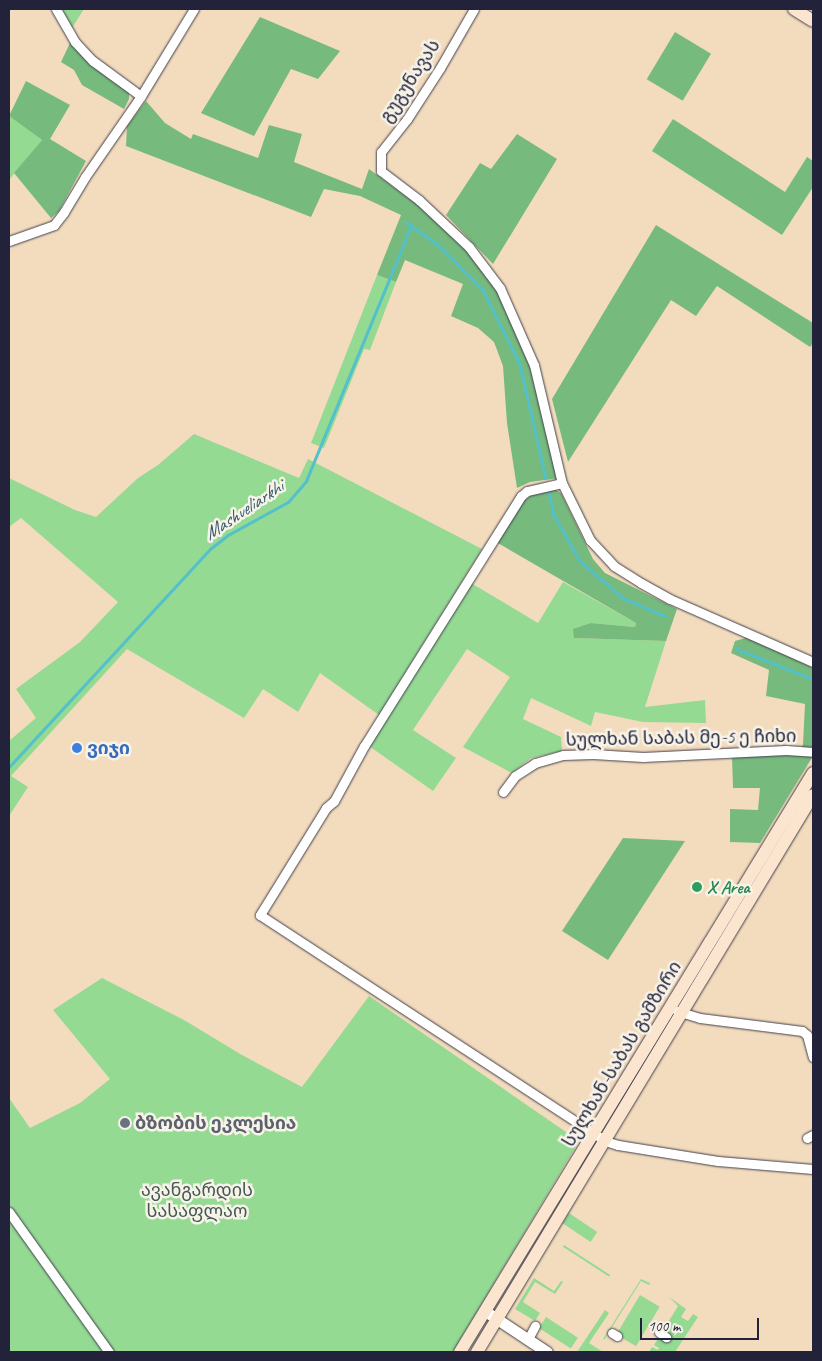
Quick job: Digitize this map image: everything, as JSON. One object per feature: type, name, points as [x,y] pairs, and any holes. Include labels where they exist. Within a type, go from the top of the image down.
[{"type":"main road","points":[[794,9],[813,21]]},
{"type":"main road","name":"სულხან-საბას გამზირი","points":[[460,1352],[491,1314],[605,1141],[676,1010],[813,773]]},
{"type":"main road","name":"სულხან-საბას გამზირი","points":[[477,1352],[491,1314],[594,1133],[676,1010],[813,795]]},
{"type":"street","points":[[56,9],[75,42],[87,54],[141,96]]},
{"type":"street","points":[[9,241],[54,225],[141,96],[194,9]]},
{"type":"street","name":"გუგუნავას","points":[[472,9],[422,97],[381,152],[381,171],[420,200],[469,246],[500,288],[534,365],[562,483]]},
{"type":"street","points":[[813,662],[670,599],[614,566],[590,540],[562,483],[527,491],[521,496],[457,601],[364,746],[334,801],[326,808],[260,915],[605,1141],[618,1145],[718,1161],[813,1169]]},
{"type":"street","name":"სულხან საბას მე-5 ე ჩიხი","points":[[503,792],[515,776],[535,763],[564,755],[593,754],[643,757],[786,750],[813,752]]},
{"type":"street","points":[[676,1010],[700,1018],[802,1031],[807,1035],[813,1057]]},
{"type":"street","points":[[9,1212],[109,1352]]},
{"type":"street","points":[[491,1314],[547,1352]]},
{"type":"street","points":[[528,1339],[535,1326]]},
{"type":"green space","points":[[62,9],[84,9],[72,28]]},
{"type":"green space","points":[[260,17],[340,51],[318,79],[291,69],[254,136],[201,113]]},
{"type":"green space","points":[[675,32],[711,54],[683,101],[647,79]]},
{"type":"green space","points":[[70,43],[89,63],[129,91],[129,99],[124,109],[82,85],[74,70],[61,62]]},
{"type":"green space","points":[[26,81],[70,105],[50,139],[86,161],[59,211],[51,218],[14,173],[42,140],[9,116]]},
{"type":"green space","points":[[146,101],[165,123],[191,139],[193,134],[258,158],[269,125],[302,134],[294,162],[362,189],[369,169],[422,208],[465,248],[497,290],[530,367],[559,478],[530,482],[517,488],[507,423],[503,366],[494,342],[478,328],[451,316],[463,284],[405,260],[396,282],[377,275],[401,215],[360,196],[324,189],[311,217],[126,146],[127,126]]},
{"type":"green space","points":[[9,116],[42,140],[9,180]]},
{"type":"green space","points":[[673,119],[785,192],[807,157],[813,161],[813,187],[782,235],[652,151]]},
{"type":"green space","points":[[517,134],[557,159],[493,264],[446,215],[480,163],[491,169]]},
{"type":"green space","points":[[656,225],[813,323],[813,343],[810,347],[717,286],[696,316],[671,300],[568,462],[552,399]]},
{"type":"green space","points":[[377,275],[396,282],[370,350],[364,349],[324,448],[311,443]]},
{"type":"green space","points":[[194,434],[299,478],[308,459],[482,549],[379,715],[320,673],[298,712],[263,689],[244,718],[127,649],[11,776],[28,787],[9,816],[9,741],[36,718],[16,689],[80,642],[118,602],[21,518],[9,527],[9,478],[75,510],[96,517],[138,478],[158,465]]},
{"type":"green space","points":[[553,488],[561,493],[593,559],[605,573],[677,609],[666,641],[574,638],[573,629],[591,623],[635,627],[636,623],[496,542],[523,502],[538,490]]},
{"type":"green space","points":[[563,582],[636,623],[635,627],[591,623],[574,638],[666,641],[645,707],[705,700],[706,723],[643,722],[595,712],[591,726],[531,698],[523,719],[561,737],[562,751],[531,758],[512,773],[463,747],[510,677],[467,649],[413,730],[456,758],[433,791],[369,746],[471,583],[538,623]]},
{"type":"green space","points":[[749,637],[813,668],[813,756],[760,843],[730,842],[730,809],[758,810],[760,788],[733,788],[732,756],[799,755],[803,744],[805,704],[766,696],[769,670],[731,653],[735,641]]},
{"type":"green space","points":[[623,838],[685,841],[608,960],[562,931]]},
{"type":"green space","name":"ავანგარდის სასაფლაო","points":[[102,978],[184,1020],[242,1055],[302,1087],[369,996],[579,1141],[453,1352],[9,1352],[9,1098],[30,1128],[80,1103],[110,1079],[53,1010]]},
{"type":"green space","points":[[569,1213],[597,1232],[590,1242],[562,1223]]},
{"type":"green space","points":[[564,1245],[610,1275],[609,1277],[563,1247]]},
{"type":"green space","points":[[534,1278],[554,1291],[561,1281],[563,1282],[555,1294],[535,1282],[523,1302],[540,1313],[535,1321],[515,1309]]},
{"type":"green space","points":[[641,1279],[650,1283],[649,1285],[641,1281],[604,1340],[603,1339]]},
{"type":"green space","points":[[640,1295],[660,1307],[636,1346],[616,1334]]},
{"type":"green space","points":[[669,1297],[686,1309],[681,1317],[688,1321],[693,1314],[698,1317],[675,1352],[649,1352],[652,1347],[658,1350],[659,1348],[654,1345],[678,1306]]},
{"type":"green space","points":[[605,1310],[609,1313],[589,1343],[603,1352],[577,1352]]},
{"type":"green space","points":[[546,1317],[578,1338],[571,1349],[539,1328]]},
{"type":"waterway","points":[[406,222],[440,246],[483,290],[520,364],[546,478]]},
{"type":"waterway","name":"Mashveliarkhi","points":[[9,767],[210,549],[228,535],[288,502],[306,481],[411,226]]},
{"type":"waterway","points":[[549,493],[554,515],[580,561],[623,598],[665,616]]},
{"type":"waterway","points":[[737,649],[813,679]]},
{"type":"place","name":"ვიჯი","points":[[77,748]]},
{"type":"place","name":"X Area","points":[[697,887]]},
{"type":"place","name":"ბზობის ეკლესია","points":[[125,1123]]}]
